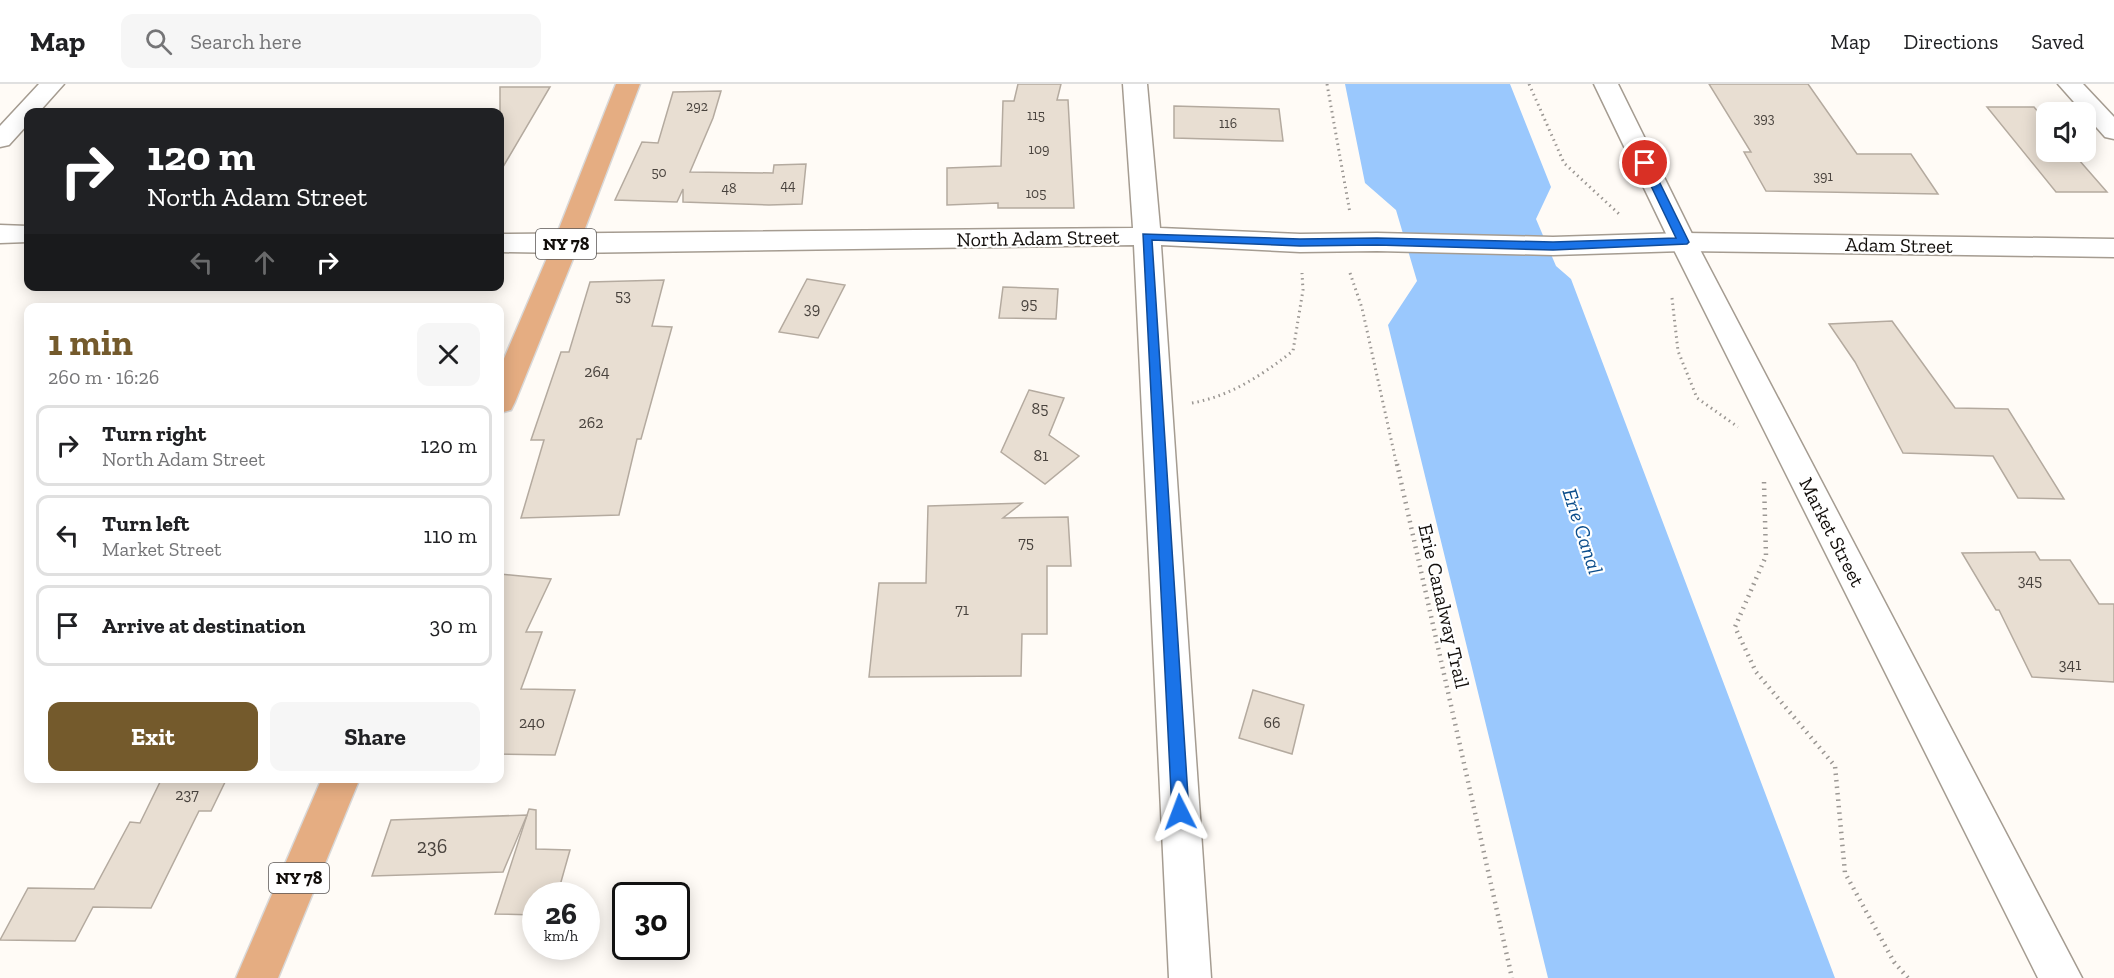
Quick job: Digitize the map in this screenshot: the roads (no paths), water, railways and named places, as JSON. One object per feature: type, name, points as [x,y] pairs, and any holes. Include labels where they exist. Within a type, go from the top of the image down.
[{"type":"main road","name":"NY 78","points":[[504,392],[566,244],[628,84]]},
{"type":"main road","name":"NY 78","points":[[257,978],[339,783]]},
{"type":"street","points":[[30,108],[52,84]]},
{"type":"street","points":[[1135,84],[1147,236],[1190,978]]},
{"type":"street","name":"Market Street","points":[[1606,84],[1683,242],[2061,978]]},
{"type":"street","points":[[2070,84],[2114,132]]},
{"type":"street","points":[[0,140],[24,114]]},
{"type":"street","points":[[0,234],[24,234]]},
{"type":"street","name":"North Adam Street","points":[[504,243],[1147,236],[1300,243],[1343,241],[1553,246],[1683,242]]},
{"type":"street","name":"Adam Street","points":[[1683,242],[2114,248]]},
{"type":"water","name":"Erie Canal","points":[[1345,84],[1510,84],[1551,187],[1536,219],[1556,266],[1571,279],[1835,978],[1548,978],[1388,325],[1417,281],[1396,210],[1365,183]]}]
